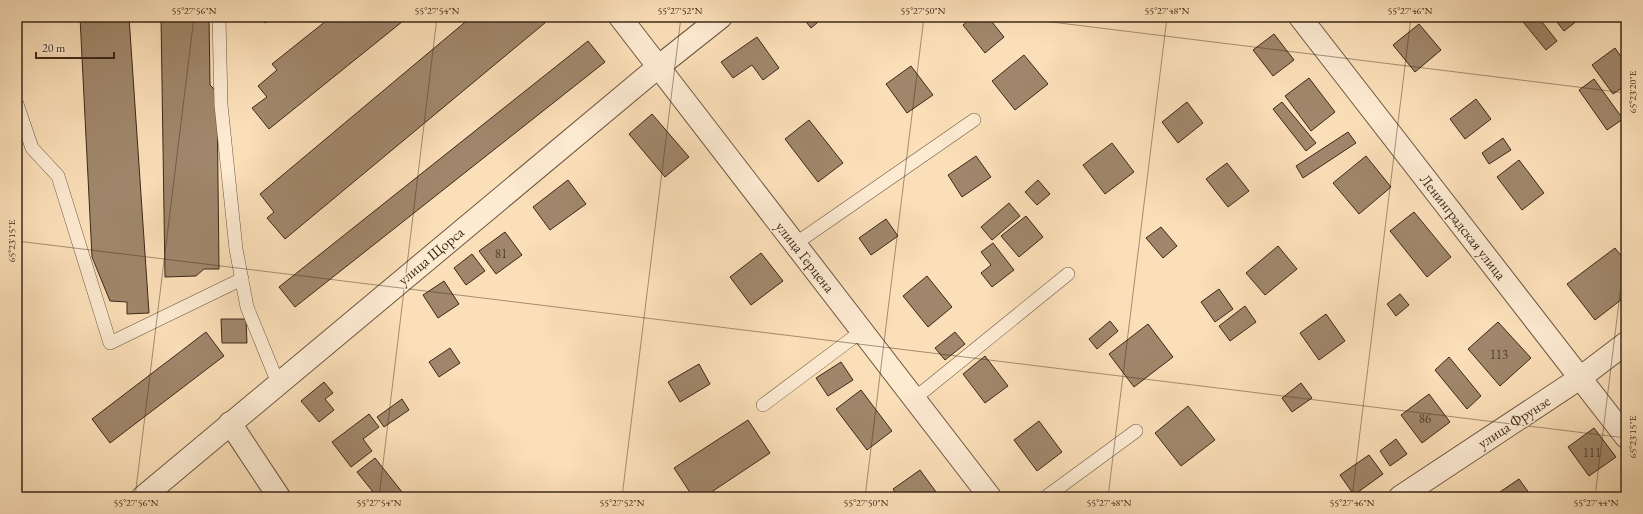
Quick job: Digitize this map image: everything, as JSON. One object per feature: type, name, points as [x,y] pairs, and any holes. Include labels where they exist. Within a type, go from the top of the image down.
[{"type":"street","name":"улица Герцена","points":[[620,17],[914,399],[984,495]]},
{"type":"street","name":"улица Щорса","points":[[143,497],[278,383],[721,17]]},
{"type":"street","name":"Ленинградская улица","points":[[1300,17],[1626,437]]},
{"type":"street","name":"улица Фрунзе","points":[[1400,497],[1580,378],[1626,343]]},
{"type":"street","points":[[230,423],[279,497]]},
{"type":"lane","points":[[219,17],[221,105],[236,249],[247,307],[278,383]]},
{"type":"lane","points":[[17,104],[32,148],[58,176],[110,343],[242,279]]},
{"type":"lane","points":[[795,244],[974,120]]},
{"type":"lane","points":[[914,399],[1068,274]]},
{"type":"lane","points":[[762,405],[862,331]]},
{"type":"lane","points":[[1046,497],[1136,431]]},
{"type":"building","points":[[80,17],[129,17],[149,313],[127,314],[127,302],[110,301],[92,257]]},
{"type":"building","points":[[161,17],[209,17],[210,85],[217,92],[219,269],[204,269],[196,276],[165,277]]},
{"type":"building","points":[[260,17],[273,17],[265,23]]},
{"type":"building","points":[[331,17],[408,17],[269,129],[252,108],[267,97],[258,86],[277,70],[272,64]]},
{"type":"building","points":[[474,17],[542,17],[546,22],[285,239],[267,218],[274,212],[260,194],[470,18],[471,19]]},
{"type":"building","points":[[802,17],[824,17],[811,28]]},
{"type":"building","points":[[973,17],[988,17],[1004,37],[985,53],[963,25]]},
{"type":"building","points":[[1519,17],[1538,17],[1557,41],[1546,50]]},
{"type":"building","points":[[1553,17],[1582,17],[1564,31]]},
{"type":"building","points":[[1419,24],[1441,50],[1415,72],[1393,45]]},
{"type":"building","points":[[1274,34],[1294,60],[1273,76],[1253,50]]},
{"type":"building","points":[[757,37],[779,68],[763,80],[752,65],[733,78],[721,62]]},
{"type":"building","points":[[588,41],[605,62],[295,307],[279,287]]},
{"type":"building","points":[[1615,48],[1626,64],[1626,85],[1613,94],[1592,65]]},
{"type":"building","points":[[1024,55],[1048,84],[1015,110],[992,81]]},
{"type":"building","points":[[911,66],[933,95],[907,113],[886,84]]},
{"type":"building","points":[[1309,78],[1335,112],[1311,131],[1285,96]]},
{"type":"building","points":[[1594,79],[1623,119],[1607,130],[1579,90]]},
{"type":"building","points":[[1476,99],[1491,119],[1465,139],[1450,119]]},
{"type":"building","points":[[1187,102],[1203,123],[1178,143],[1162,122]]},
{"type":"building","points":[[1282,102],[1316,143],[1306,151],[1273,109]]},
{"type":"building","points":[[652,114],[689,157],[665,177],[629,134]]},
{"type":"building","points":[[809,120],[843,163],[818,182],[785,139]]},
{"type":"building","points":[[1348,132],[1356,143],[1303,178],[1296,166]]},
{"type":"building","points":[[1503,138],[1511,150],[1489,164],[1482,153]]},
{"type":"building","points":[[1112,143],[1134,172],[1105,194],[1083,165]]},
{"type":"building","points":[[976,156],[991,177],[962,197],[948,175]]},
{"type":"building","points":[[1366,156],[1391,187],[1359,214],[1333,183]]},
{"type":"building","points":[[1519,160],[1544,193],[1522,210],[1497,177]]},
{"type":"building","points":[[1227,163],[1249,191],[1228,207],[1206,179]]},
{"type":"building","points":[[568,180],[586,204],[550,230],[533,207]]},
{"type":"building","points":[[1038,180],[1050,194],[1037,205],[1025,192]]},
{"type":"building","points":[[1009,203],[1020,216],[992,240],[981,227]]},
{"type":"building","points":[[1414,212],[1451,257],[1427,277],[1390,231]]},
{"type":"building","points":[[1026,216],[1043,237],[1019,257],[1001,236]]},
{"type":"building","points":[[886,219],[898,236],[871,255],[859,238]]},
{"type":"building","points":[[1161,227],[1177,246],[1163,258],[1146,238]]},
{"type":"building","points":[[505,232],[522,255],[496,274],[479,251]]},
{"type":"building","points":[[993,243],[1014,270],[992,287],[981,273],[991,265],[981,252]]},
{"type":"building","points":[[1278,246],[1297,269],[1265,295],[1246,273]]},
{"type":"building","points":[[1615,248],[1626,262],[1626,296],[1595,320],[1567,284]]},
{"type":"building","points":[[761,253],[783,281],[751,305],[730,277]]},
{"type":"building","points":[[472,254],[485,271],[466,285],[454,268]]},
{"type":"building","points":[[927,276],[952,307],[928,327],[903,296]]},
{"type":"building","points":[[444,281],[459,304],[438,318],[423,295]]},
{"type":"building","points":[[1219,289],[1233,309],[1215,322],[1201,302]]},
{"type":"building","points":[[1400,294],[1409,305],[1396,316],[1387,304]]},
{"type":"building","points":[[1245,306],[1256,322],[1230,341],[1219,326]]},
{"type":"building","points":[[1326,314],[1345,341],[1319,360],[1300,333]]},
{"type":"building","points":[[221,319],[246,319],[247,343],[222,343]]},
{"type":"building","points":[[1110,321],[1118,331],[1097,349],[1089,339]]},
{"type":"building","points":[[1498,322],[1531,358],[1500,386],[1468,349]]},
{"type":"building","points":[[1148,324],[1173,357],[1134,387],[1109,354]]},
{"type":"building","points":[[206,332],[224,356],[110,443],[92,419]]},
{"type":"building","points":[[955,332],[965,344],[945,360],[935,348]]},
{"type":"building","points":[[450,348],[460,363],[439,377],[429,362]]},
{"type":"building","points":[[985,356],[1008,386],[985,403],[963,374]]},
{"type":"building","points":[[1449,357],[1481,396],[1467,409],[1435,370]]},
{"type":"building","points":[[841,362],[853,380],[828,396],[816,378]]},
{"type":"building","points":[[699,364],[710,384],[680,402],[668,382]]},
{"type":"building","points":[[324,382],[333,393],[325,399],[334,410],[319,422],[301,401]]},
{"type":"building","points":[[1301,383],[1312,398],[1292,412],[1282,398]]},
{"type":"building","points":[[861,390],[892,431],[867,450],[836,409]]},
{"type":"building","points":[[1429,394],[1450,422],[1422,443],[1401,415]]},
{"type":"building","points":[[402,399],[409,410],[384,427],[377,417]]},
{"type":"building","points":[[1188,406],[1215,440],[1181,466],[1155,433]]},
{"type":"building","points":[[369,414],[379,427],[363,439],[372,451],[351,467],[332,442]]},
{"type":"building","points":[[748,420],[770,453],[704,497],[693,497],[674,468]]},
{"type":"building","points":[[1039,421],[1062,452],[1037,471],[1014,440]]},
{"type":"building","points":[[1594,428],[1616,457],[1589,476],[1568,447]]},
{"type":"building","points":[[1396,439],[1407,454],[1390,466],[1380,451]]},
{"type":"building","points":[[1369,455],[1383,474],[1354,495],[1340,475]]},
{"type":"building","points":[[375,458],[406,497],[377,497],[357,472]]},
{"type":"building","points":[[920,470],[939,496],[898,497],[893,489]]},
{"type":"building","points":[[1519,479],[1532,497],[1494,496]]},
{"type":"building","points":[[1093,492],[1097,497],[1086,497]]}]
